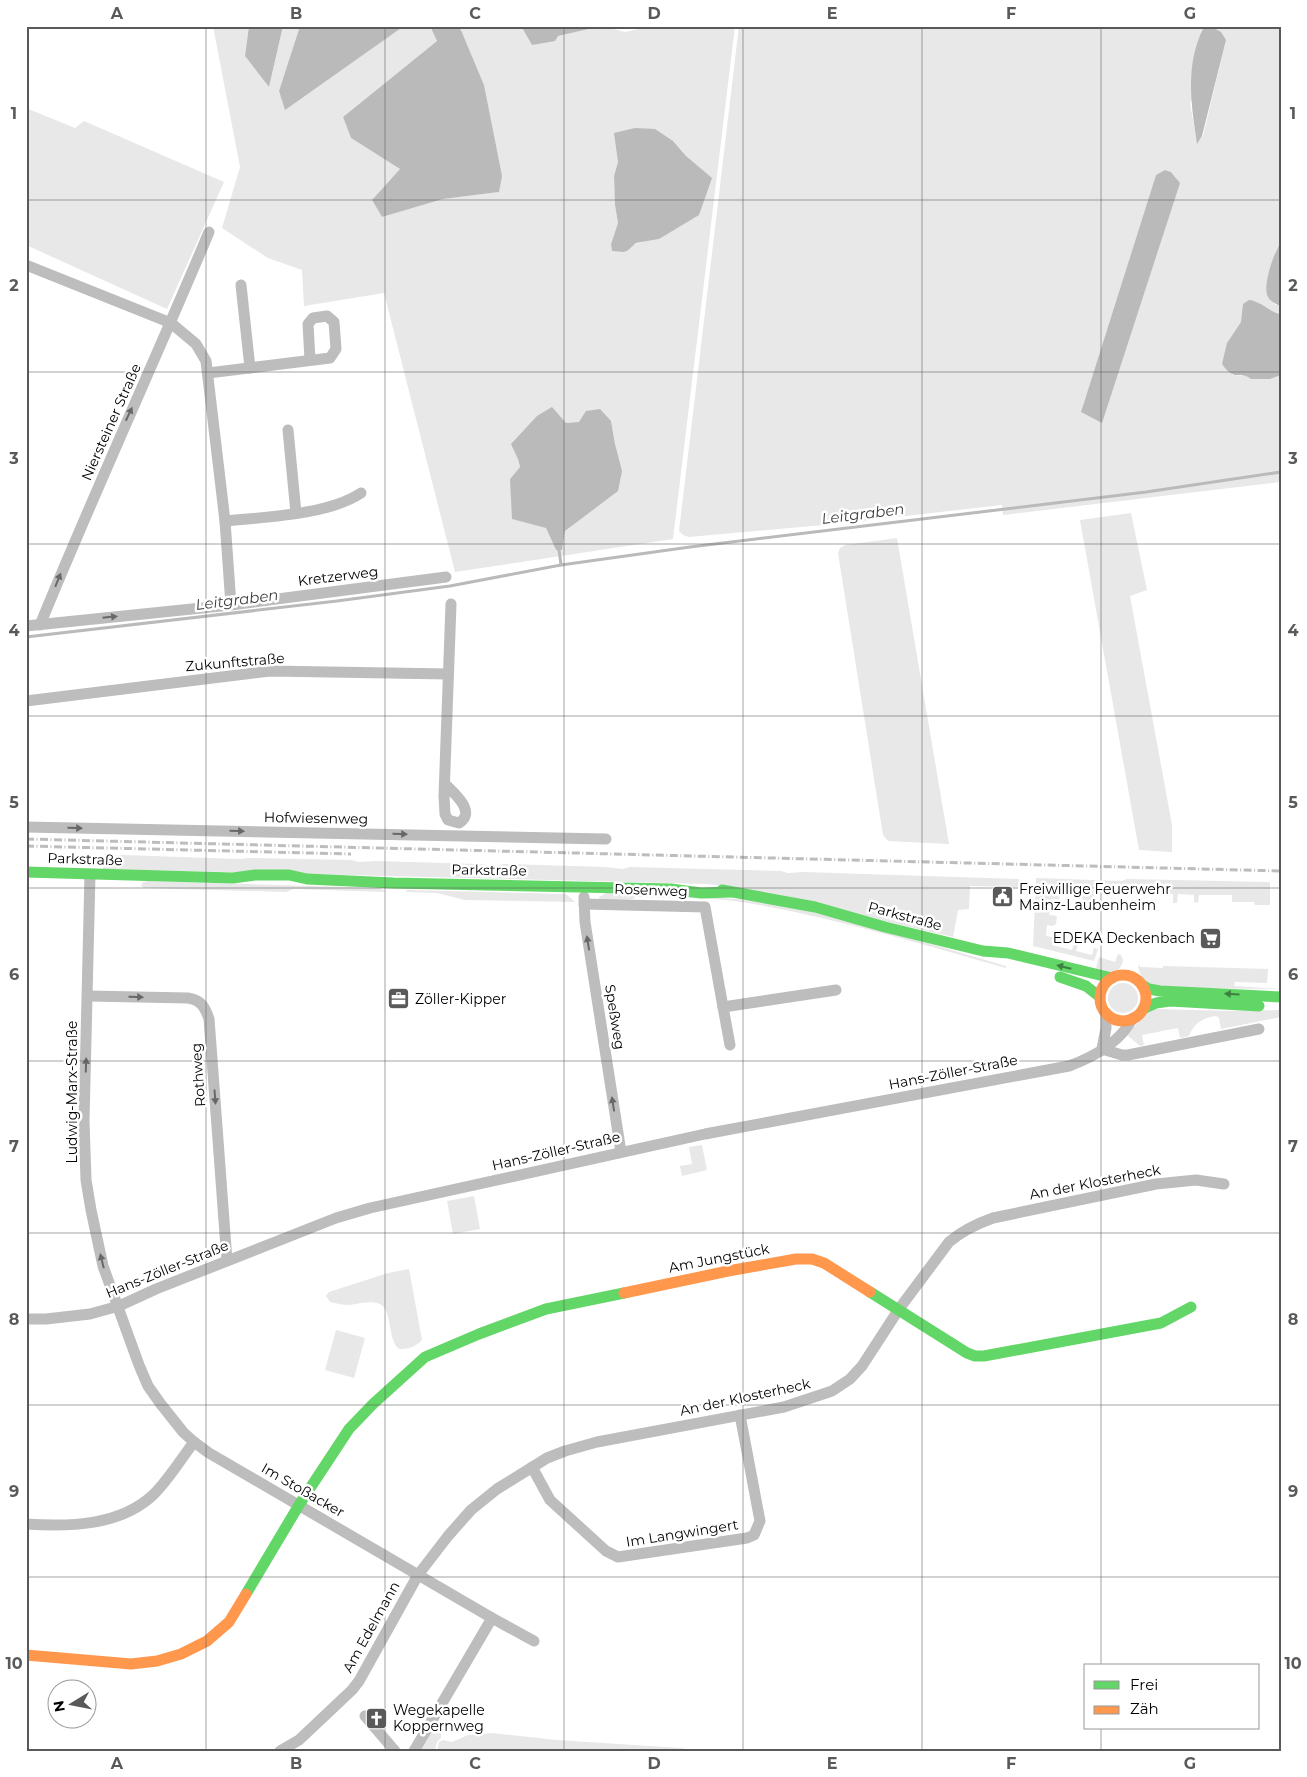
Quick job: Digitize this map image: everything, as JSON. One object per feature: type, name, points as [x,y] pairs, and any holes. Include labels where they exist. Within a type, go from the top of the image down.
[{"type":"main road","name":"Parkstraße","points":[[26,872],[233,878],[255,875],[289,876],[306,879],[671,889],[690,886],[714,887],[731,892],[815,907],[885,927],[982,951],[1006,961],[1077,981],[1100,997]]},
{"type":"main road","name":"Parkstraße","points":[[982,951],[1008,953],[1112,978]]},
{"type":"main road","points":[[1281,997],[1149,989],[1136,979],[1123,975],[1112,978],[1105,984],[1100,997],[1106,1013],[1110,1017],[1121,1020],[1133,1018],[1143,1009],[1156,1003],[1281,1006]]},
{"type":"main road","points":[[1142,985],[1146,997],[1143,1009]]},
{"type":"main road","name":"Am Jungstück","points":[[26,1655],[131,1664],[157,1661],[180,1654],[207,1641],[229,1622],[299,1505],[349,1429],[373,1404],[426,1357],[479,1334],[546,1310],[728,1270],[804,1259],[812,1259],[824,1263],[967,1353],[975,1356],[984,1356],[1161,1323],[1178,1316],[1191,1306]]},
{"type":"street","name":"Niersteiner Straße","points":[[40,625],[118,439],[171,323],[209,232]]},
{"type":"street","points":[[26,264],[171,323],[196,344],[206,361],[208,373],[225,521],[232,605]]},
{"type":"street","points":[[241,285],[250,368]]},
{"type":"street","points":[[208,373],[310,360]]},
{"type":"street","points":[[288,430],[296,513]]},
{"type":"street","points":[[225,521],[296,513],[338,504],[361,493]]},
{"type":"street","name":"Kretzerweg","points":[[26,626],[232,605],[446,577]]},
{"type":"street","points":[[445,784],[463,803],[466,811],[462,821],[458,823],[448,820],[445,814],[445,784],[448,674],[451,604]]},
{"type":"street","name":"Zukunftstraße","points":[[26,701],[270,671],[448,674]]},
{"type":"street","points":[[452,822],[452,836]]},
{"type":"street","name":"Hofwiesenweg","points":[[26,827],[606,839]]},
{"type":"street","name":"Ludwig-Marx-Straße","points":[[90,874],[84,1121],[86,1180],[104,1266],[119,1306]]},
{"type":"street","name":"Speßweg","points":[[585,887],[585,922],[620,1152]]},
{"type":"street","name":"Rosenweg","points":[[584,904],[705,907],[730,1045]]},
{"type":"street","points":[[723,1007],[836,990]]},
{"type":"street","name":"Rothweg","points":[[88,996],[188,998],[200,1001],[206,1010],[209,1020],[227,1261]]},
{"type":"street","points":[[1106,1013],[1106,1028],[1102,1049],[1122,1055],[1258,1029]]},
{"type":"street","name":"Hans-Zöller-Straße","points":[[26,1319],[46,1319],[90,1314],[119,1306],[156,1289],[336,1218],[370,1208],[705,1134],[1069,1066],[1089,1058],[1112,1044],[1122,1035],[1133,1018]]},
{"type":"street","name":"An der Klosterheck","points":[[418,1575],[471,1510],[497,1489],[556,1454],[597,1442],[798,1403],[832,1391],[850,1379],[862,1366],[899,1309],[949,1242],[958,1234],[982,1222],[992,1218],[1156,1184],[1196,1180],[1224,1184]]},
{"type":"street","name":"Im Stoßacker","points":[[119,1306],[148,1386],[160,1403],[194,1442],[209,1453],[534,1641]]},
{"type":"street","name":"Im Langwingert","points":[[532,1467],[550,1500],[606,1550],[618,1557],[747,1538],[754,1535],[760,1521],[740,1415]]},
{"type":"street","points":[[26,1524],[73,1525],[106,1519],[131,1509],[152,1495],[165,1482],[194,1442]]},
{"type":"street","name":"Am Edelmann","points":[[280,1751],[299,1740],[352,1690],[359,1681],[418,1575]]},
{"type":"street","points":[[414,1751],[492,1618]]},
{"type":"street","points":[[365,1716],[395,1751]]},
{"type":"shaded area","points":[[213,26],[249,26],[245,56],[269,87],[283,26],[300,26],[279,91],[285,109],[404,26],[430,26],[437,41],[343,117],[351,138],[400,169],[372,200],[382,217],[443,199],[499,192],[484,85],[461,30],[457,26],[521,26],[532,45],[558,36],[602,26],[625,32],[643,28],[643,26],[735,26],[673,539],[455,572],[384,293],[304,306],[302,270],[268,258],[222,228],[240,167]],"holes":[[[673,141],[686,156],[659,239],[635,244],[623,251],[612,251],[611,244],[618,223],[614,176],[618,162]],[[611,421],[615,444],[580,519],[565,531],[562,549],[556,550],[546,528],[510,479],[520,467],[518,459],[566,423]]]},
{"type":"shaded area","points":[[249,26],[283,26],[269,87],[245,56]]},
{"type":"shaded area","points":[[300,26],[404,26],[285,110],[279,91]]},
{"type":"shaded area","points":[[430,26],[457,26],[461,30],[484,85],[502,176],[499,192],[443,199],[382,217],[372,200],[400,169],[351,138],[343,117],[437,41]]},
{"type":"shaded area","points":[[521,26],[602,26],[558,36],[555,41],[532,45]]},
{"type":"shaded area","points":[[739,26],[1281,26],[1281,242],[1276,250],[1267,285],[1274,304],[1281,306],[1281,314],[1271,311],[1255,301],[1230,339],[1232,375],[1248,376],[1252,379],[1270,379],[1281,375],[1281,482],[1003,515],[1002,505],[835,524],[689,537],[679,531]],"holes":[[[1226,40],[1203,136],[1197,143],[1190,103]],[[1165,170],[1171,172],[1177,179],[1081,412],[1156,175]]]},
{"type":"shaded area","points":[[1212,27],[1221,32],[1226,40],[1202,136],[1197,144],[1193,115],[1192,71],[1197,43],[1203,29]]},
{"type":"shaded area","points":[[26,108],[75,128],[84,121],[224,182],[167,309],[26,245]]},
{"type":"shaded area","points":[[635,128],[655,129],[673,141],[686,156],[712,178],[699,215],[659,239],[636,243],[627,251],[612,251],[611,244],[618,223],[614,176],[618,162],[614,133]]},
{"type":"shaded area","points":[[1165,170],[1171,172],[1180,183],[1102,423],[1081,412],[1156,175]]},
{"type":"shaded area","points":[[1281,242],[1281,306],[1272,302],[1268,297],[1267,285],[1272,261]]},
{"type":"shaded area","points":[[1249,300],[1281,314],[1281,375],[1270,379],[1251,379],[1234,375],[1222,364],[1227,343],[1241,322],[1243,304]]},
{"type":"shaded area","points":[[552,407],[566,423],[579,422],[586,411],[600,409],[611,421],[622,471],[618,491],[565,531],[562,550],[556,550],[546,528],[512,519],[510,479],[520,467],[511,444],[537,416]]},
{"type":"shaded area","points":[[1131,513],[1147,590],[1130,596],[1172,825],[1172,852],[1139,850],[1080,520]]},
{"type":"shaded area","points":[[897,538],[949,844],[888,841],[883,835],[838,553],[840,548],[845,545]]},
{"type":"shaded area","points":[[104,856],[351,860],[359,862],[479,864],[495,866],[504,864],[623,869],[630,867],[781,871],[788,873],[1019,879],[1019,887],[970,886],[969,909],[958,910],[953,937],[737,887],[706,884],[103,869]]},
{"type":"shaded area","points":[[1036,878],[1122,881],[1127,879],[1270,882],[1270,905],[1255,905],[1254,902],[1232,902],[1232,895],[1199,895],[1198,903],[1194,902],[1194,895],[1178,894],[1177,903],[1173,903],[1173,894],[1094,892],[1094,899],[1087,904],[1083,902],[1081,891],[1060,891],[1059,900],[1052,899],[1049,915],[1057,916],[1056,924],[1053,926],[1047,925],[1046,936],[1053,937],[1052,945],[1072,950],[1074,943],[1078,944],[1076,951],[1092,955],[1094,948],[1098,949],[1094,961],[1033,946]]},
{"type":"shaded area","points":[[143,882],[380,888],[386,892],[294,889],[286,892],[144,888],[141,886]]},
{"type":"shaded area","points":[[407,890],[566,894],[575,902],[465,900],[437,893],[406,892]]},
{"type":"shaded area","points":[[606,893],[641,893],[738,899],[785,905],[904,936],[1006,966],[1006,968],[872,930],[769,907],[735,901],[698,898],[636,897],[632,899],[600,900],[599,897]]},
{"type":"shaded area","points":[[1118,954],[1121,955],[1123,960],[1120,968],[1113,972],[1095,972],[1099,957],[1115,962]]},
{"type":"shaded area","points":[[1140,964],[1140,967],[1163,968],[1163,966],[1268,969],[1267,983],[1235,982],[1234,986],[1281,989],[1159,988],[1142,979],[1138,967]]},
{"type":"shaded area","points":[[1123,983],[1133,988],[1138,998],[1133,1008],[1123,1013],[1113,1008],[1108,998],[1113,988]]},
{"type":"shaded area","points":[[1156,1009],[1281,1010],[1281,1017],[1221,1029],[1219,1018],[1216,1016],[1211,1017],[1196,1024],[1189,1036],[1180,1038],[1178,1028],[1142,1035],[1144,1045],[1140,1046],[1127,1035],[1146,1014]]},
{"type":"shaded area","points":[[702,1145],[707,1170],[682,1176],[680,1166],[692,1164],[689,1147]]},
{"type":"shaded area","points":[[474,1196],[480,1229],[453,1234],[447,1201]]},
{"type":"shaded area","points":[[409,1269],[422,1340],[406,1349],[399,1349],[395,1344],[387,1313],[380,1304],[368,1302],[349,1305],[341,1304],[330,1302],[326,1296],[329,1292],[388,1273]]},
{"type":"shaded area","points":[[336,1330],[365,1338],[354,1378],[325,1370]]},
{"type":"shaded area","points":[[433,1726],[441,1729],[441,1738],[437,1742],[435,1751],[419,1751]]},
{"type":"shaded area","points":[[491,1733],[557,1740],[681,1748],[693,1751],[437,1751],[439,1742],[443,1740],[452,1742],[468,1735]]},
{"type":"waterway","name":"Leitgraben","points":[[26,637],[337,601],[450,586],[561,565],[690,547],[1146,492],[1281,472]]},
{"type":"waterway","points":[[559,550],[561,565]]},
{"type":"railway","points":[[26,839],[1281,871]]},
{"type":"railway","points":[[26,846],[351,854]]},
{"type":"traffic: fast","points":[[26,872],[233,878],[255,875],[289,875],[307,879],[393,883],[671,889],[701,893],[731,892]]},
{"type":"traffic: fast","points":[[722,890],[815,907],[885,927],[983,951],[1008,953],[1112,978]]},
{"type":"traffic: fast","points":[[1060,977],[1086,986],[1100,997]]},
{"type":"traffic: fast","points":[[1142,985],[1149,989],[1160,991],[1281,997]]},
{"type":"traffic: fast","points":[[1143,1009],[1156,1003],[1170,1001],[1259,1006]]},
{"type":"traffic: fast","points":[[870,1292],[967,1353],[975,1356],[984,1356],[1161,1323],[1191,1307]]},
{"type":"traffic: fast","points":[[246,1594],[299,1505],[349,1429],[373,1404],[425,1357],[546,1309],[624,1293]]},
{"type":"traffic: slow","points":[[1123,975],[1136,979],[1142,985],[1146,998],[1142,1011],[1136,1017],[1123,1021],[1110,1017],[1104,1011],[1100,998],[1104,985],[1110,979],[1123,975]]},
{"type":"traffic: slow","points":[[624,1293],[796,1259],[812,1259],[824,1263],[870,1292]]},
{"type":"traffic: slow","points":[[26,1655],[131,1664],[157,1661],[181,1654],[207,1641],[229,1622],[246,1594]]},
{"type":"place","name":"Freiwillige Feuerwehr Mainz-Laubenheim","points":[[1003,897]]},
{"type":"place","name":"EDEKA Deckenbach","points":[[1211,938]]},
{"type":"place","name":"Zöller-Kipper","points":[[399,999]]},
{"type":"place","name":"Wegekapelle Koppernweg","points":[[377,1718]]}]
